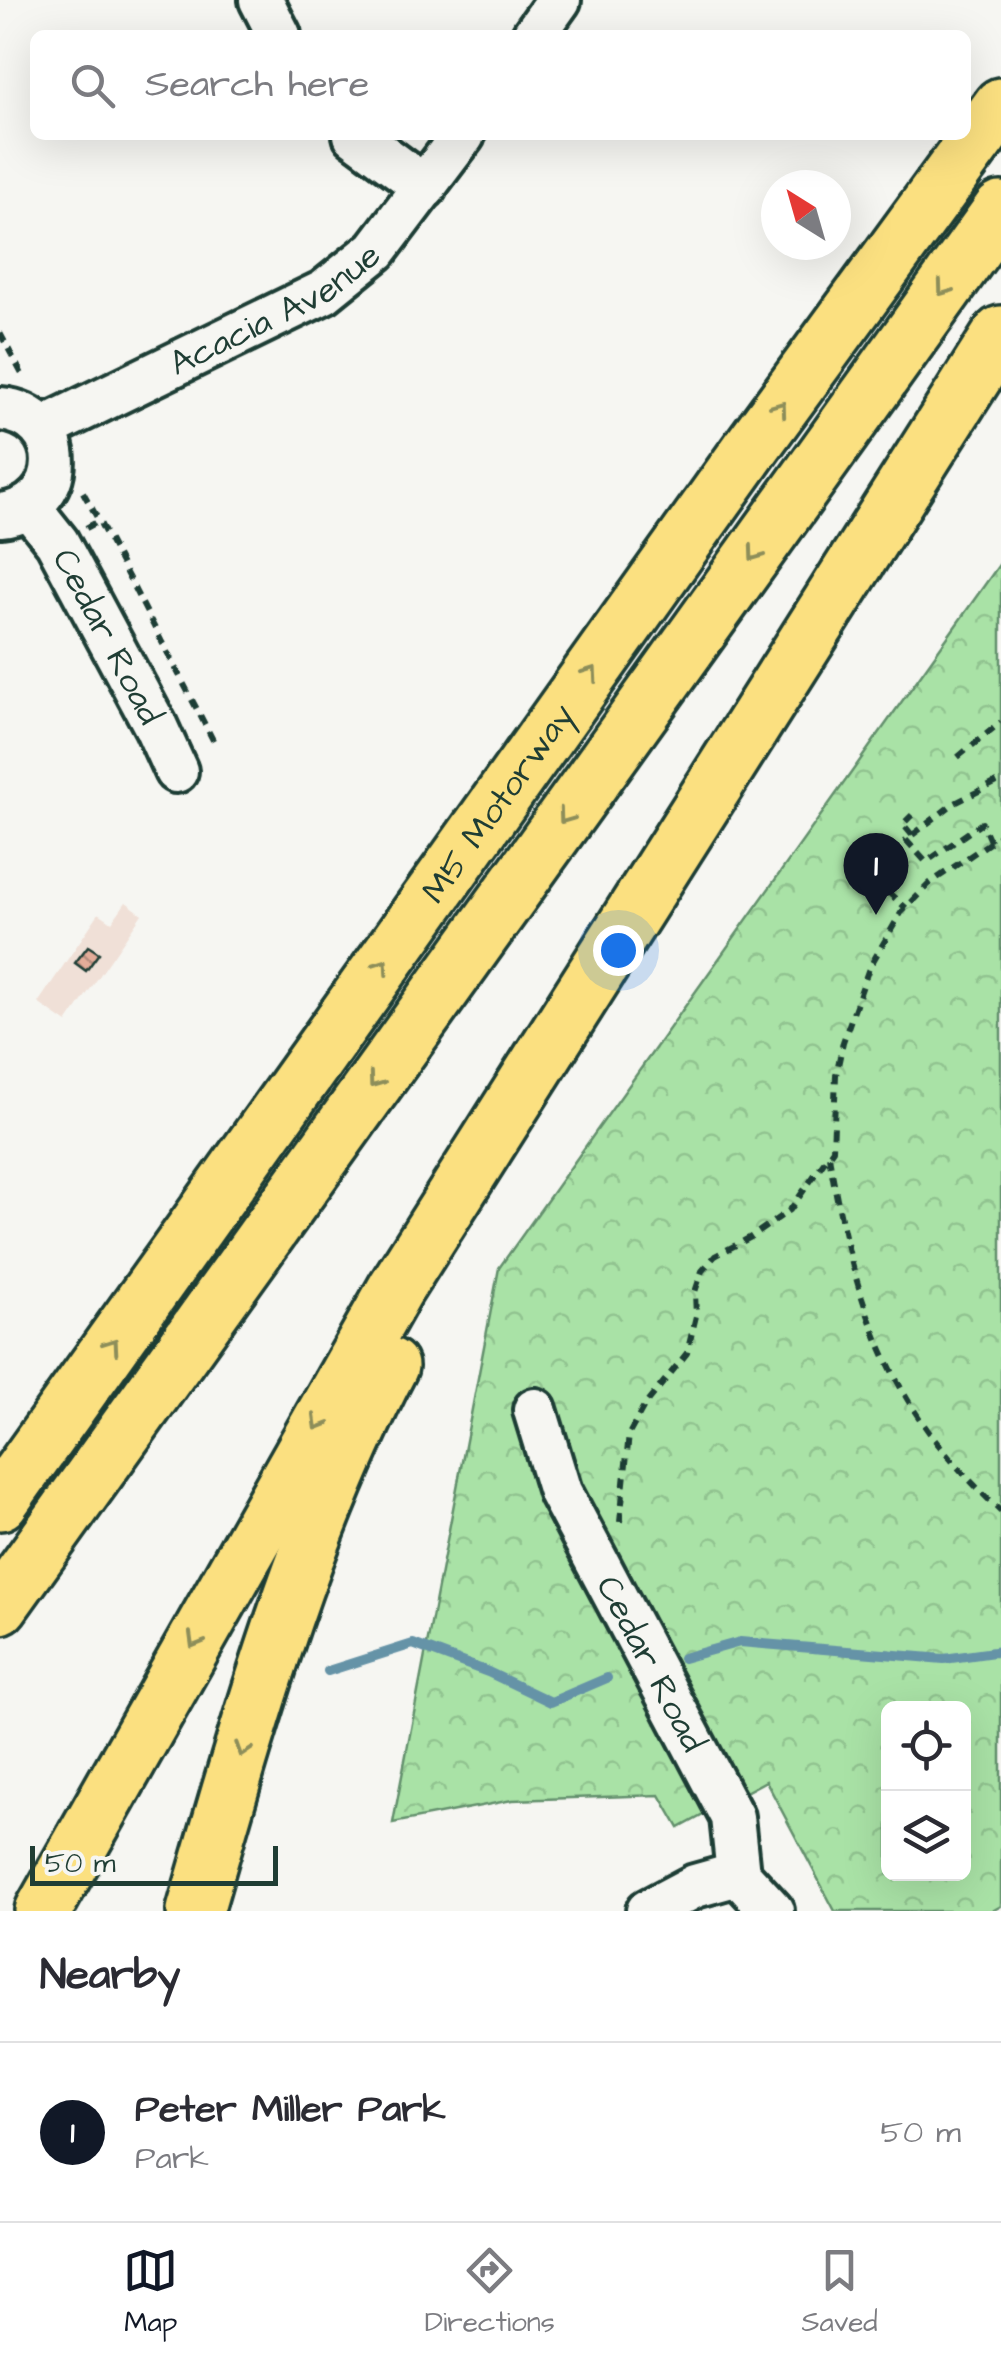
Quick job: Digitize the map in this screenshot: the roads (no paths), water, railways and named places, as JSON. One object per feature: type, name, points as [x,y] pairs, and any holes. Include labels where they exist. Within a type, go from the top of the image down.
[{"type":"highway","name":"M5 Motorway","points":[[0,1502],[754,444],[1001,106]]},
{"type":"highway","name":"M5 Motorway","points":[[0,1606],[1001,210]]},
{"type":"highway","points":[[43,1911],[396,1288],[1001,334]]},
{"type":"highway","points":[[195,1911],[233,1779],[318,1525],[375,1394],[422,1303],[964,390]]},
{"type":"highway","points":[[0,1494],[56,1424]]},
{"type":"street","points":[[261,0],[276,30]]},
{"type":"street","points":[[538,30],[559,0]]},
{"type":"street","points":[[363,140],[425,188]]},
{"type":"street","name":"Acacia Avenue","points":[[42,429],[324,292],[376,250],[459,140]]},
{"type":"street","points":[[0,409],[18,412],[42,429],[51,444],[54,462],[42,495],[14,511]]},
{"type":"street","name":"Cedar Road","points":[[14,511],[56,542],[176,771]]},
{"type":"street","name":"Cedar Road","points":[[535,1410],[560,1492],[726,1802],[732,1817],[738,1874]]},
{"type":"street","points":[[648,1911],[695,1886],[738,1874],[772,1911]]},
{"type":"waterway","points":[[683,1658],[740,1642],[944,1659],[1001,1651]]},
{"type":"waterway","points":[[328,1671],[413,1644],[488,1672],[551,1702],[607,1678]]},
{"type":"place","name":"Peter Miller Park","points":[[876,915]]}]
